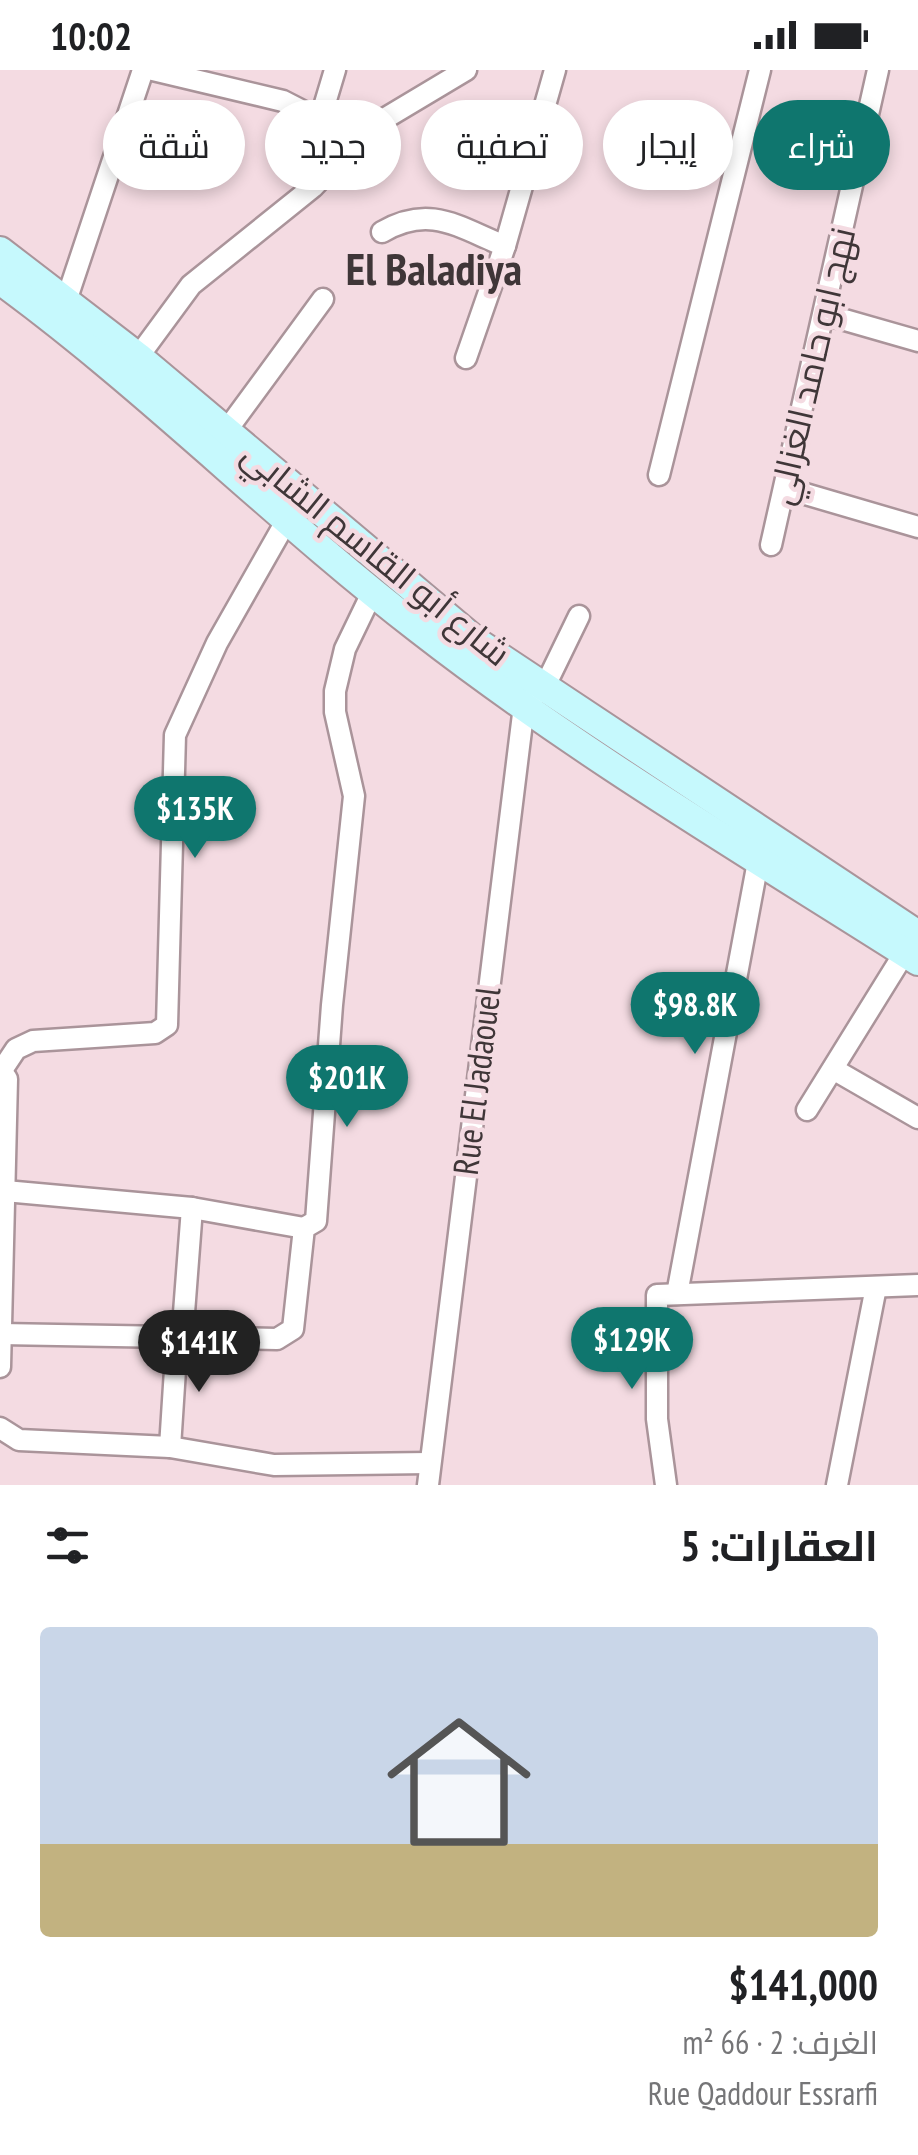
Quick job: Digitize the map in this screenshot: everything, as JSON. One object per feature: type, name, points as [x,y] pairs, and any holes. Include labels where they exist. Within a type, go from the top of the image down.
[{"type":"street","points":[[66,301],[142,70]]},
{"type":"street","points":[[153,70],[279,100]]},
{"type":"street","points":[[326,100],[335,70]]},
{"type":"street","points":[[401,107],[466,70]]},
{"type":"street","points":[[466,358],[505,246],[555,70]]},
{"type":"street","points":[[659,475],[760,70]]},
{"type":"street","name":"نهج ابو حامد الغزالي","points":[[771,546],[878,70]]},
{"type":"street","points":[[138,358],[191,285],[309,190]]},
{"type":"street","points":[[382,232],[424,216],[505,246]]},
{"type":"street","name":"شارع أبو القاسم الشابي","points":[[0,251],[138,358],[288,518],[373,591],[524,706],[762,847]]},
{"type":"street","name":"شارع أبو القاسم الشابي","points":[[0,280],[454,624],[545,686],[762,847],[914,949]]},
{"type":"street","points":[[219,443],[322,299]]},
{"type":"street","points":[[824,314],[918,341]]},
{"type":"street","points":[[785,488],[918,527]]},
{"type":"street","points":[[0,1367],[6,1078],[1,1069],[16,1049],[33,1041],[154,1033],[167,1024],[175,735],[217,643],[288,518]]},
{"type":"street","points":[[4,1191],[192,1208],[304,1228],[316,1220],[322,1181],[332,1005],[354,796],[334,712],[335,691],[346,649],[373,591]]},
{"type":"street","points":[[524,706],[545,686],[579,616]]},
{"type":"street","name":"Rue El Jadaouel","points":[[428,1485],[524,706]]},
{"type":"street","points":[[676,1294],[762,847]]},
{"type":"street","points":[[808,1110],[914,949]]},
{"type":"street","points":[[833,1069],[918,1118]]},
{"type":"street","points":[[170,1447],[192,1208]]},
{"type":"street","points":[[1,1334],[277,1339],[289,1334],[304,1228]]},
{"type":"street","points":[[666,1485],[658,1418],[656,1295],[918,1284]]},
{"type":"street","points":[[837,1485],[876,1287]]},
{"type":"street","points":[[0,1428],[19,1440],[170,1447],[273,1475],[430,1463]]},
{"type":"district","name":"El Baladiya","points":[[434,269]]}]
